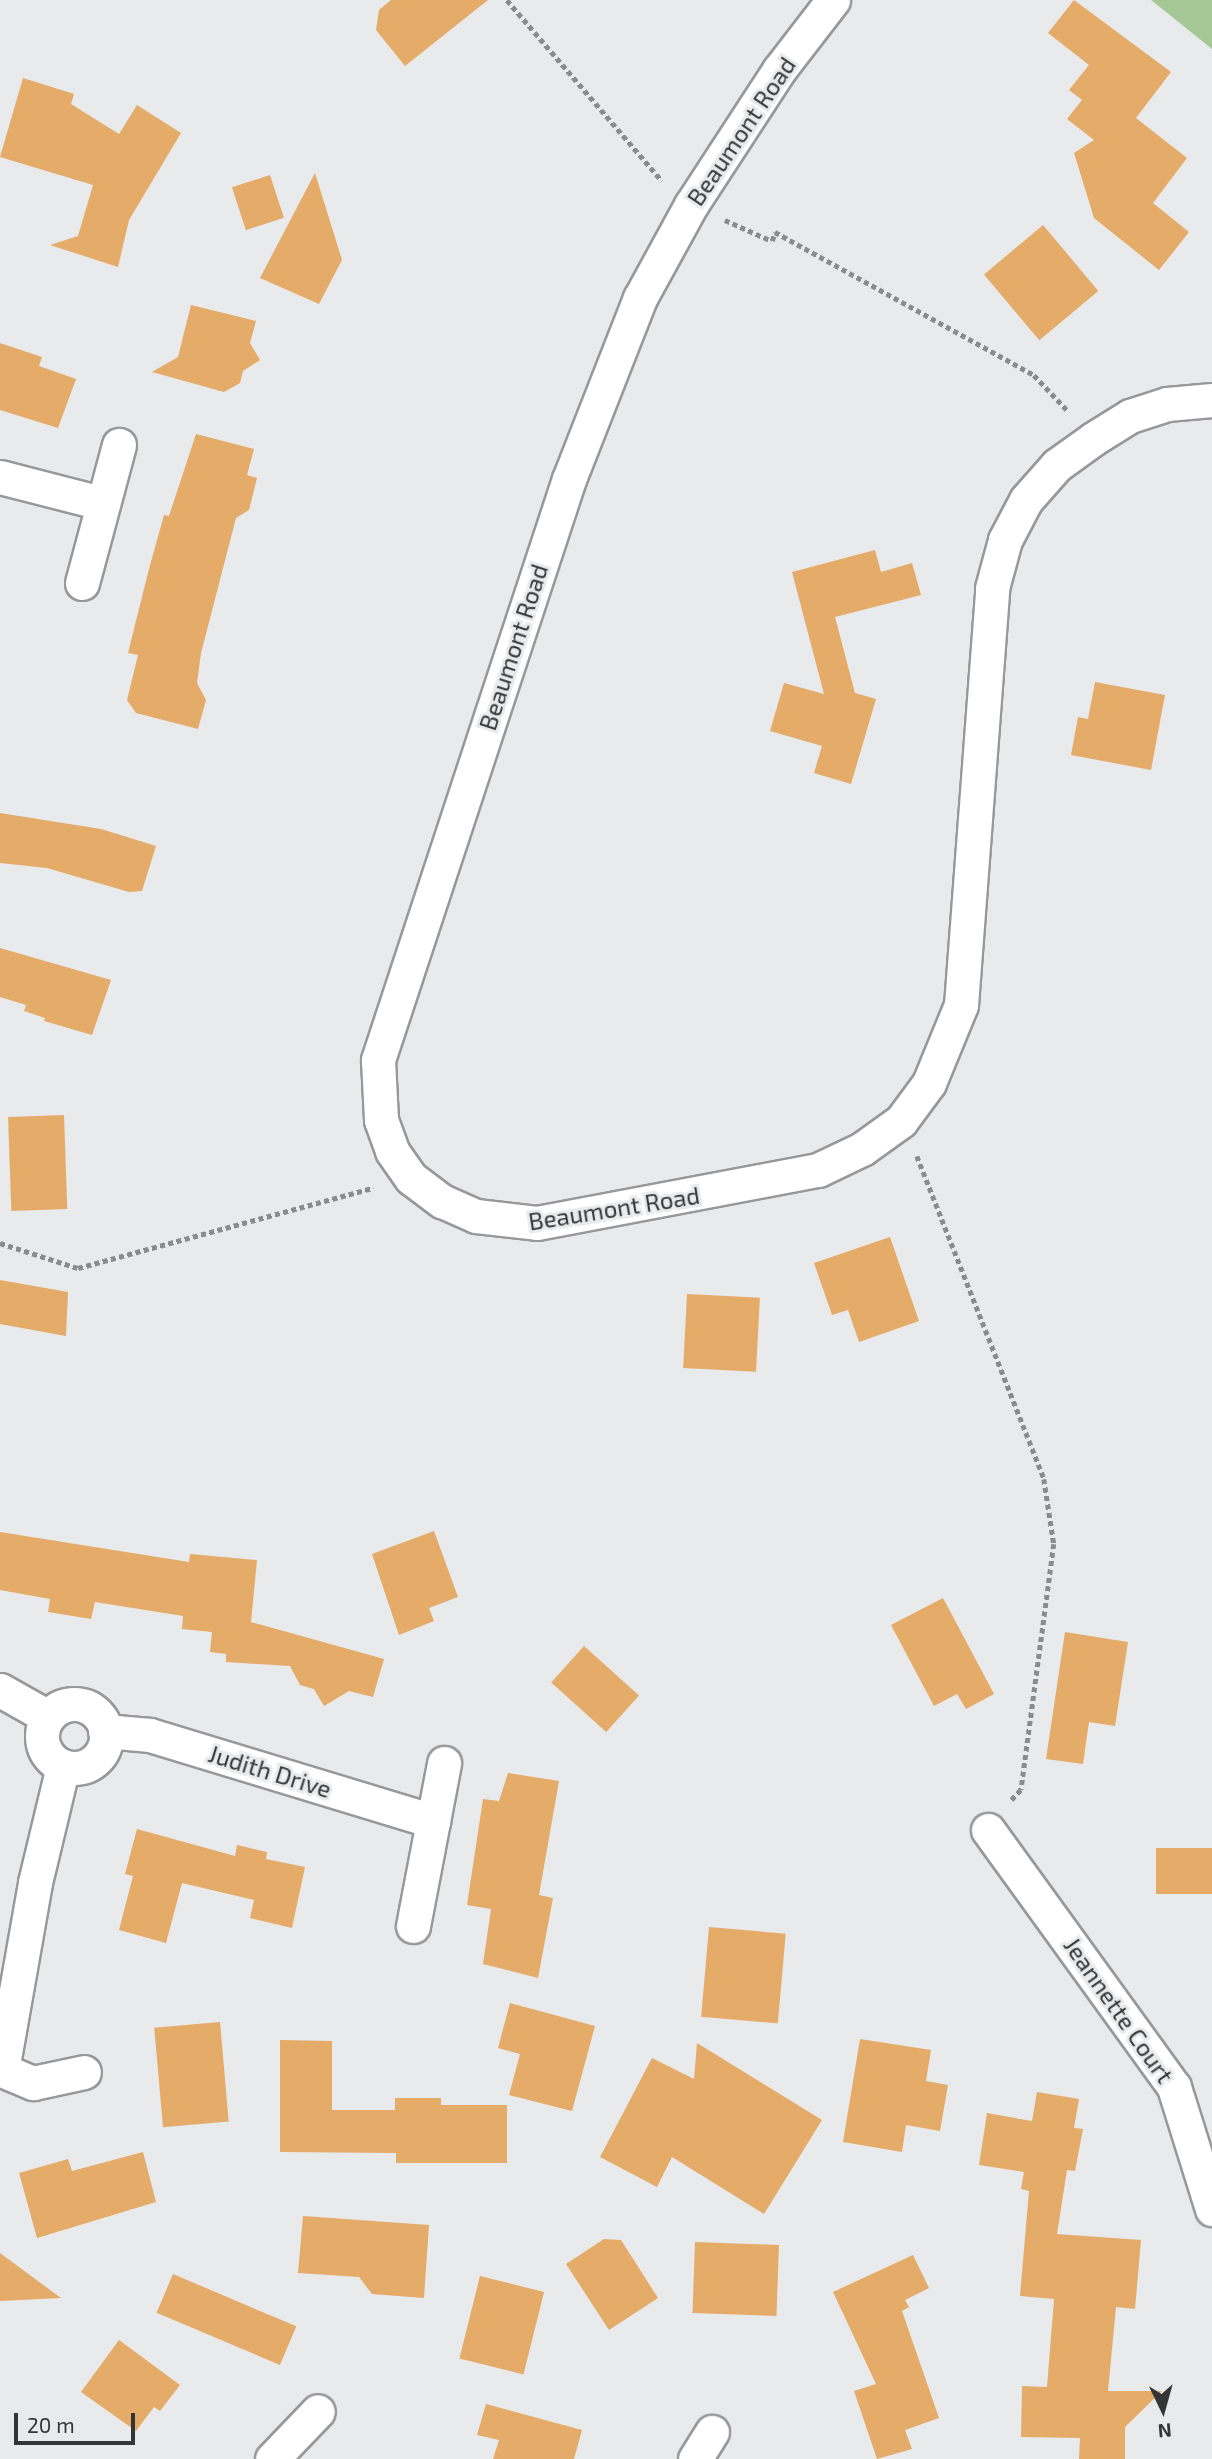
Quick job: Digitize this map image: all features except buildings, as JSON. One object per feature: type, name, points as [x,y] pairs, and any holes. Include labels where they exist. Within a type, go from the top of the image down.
[{"type":"street","name":"Beaumont Road","points":[[833,0],[779,70],[691,205],[640,298],[608,372],[386,1028],[377,1080],[381,1120],[392,1151],[411,1178],[442,1201],[476,1216],[537,1223],[818,1170],[862,1149],[901,1121],[929,1083],[961,1005],[992,588],[1005,540],[1026,500],[1057,466],[1093,439],[1130,416],[1167,404],[1212,400]]},
{"type":"street","points":[[82,583],[101,503],[119,445]]},
{"type":"street","points":[[0,477],[101,503]]},
{"type":"street","points":[[0,1690],[48,1717]]},
{"type":"street","points":[[82,1704],[97,1714],[105,1731],[103,1749],[91,1763],[64,1766],[43,1746],[48,1717],[63,1705],[82,1704]]},
{"type":"street","name":"Judith Drive","points":[[105,1731],[150,1735],[433,1821]]},
{"type":"street","points":[[412,1926],[444,1763]]},
{"type":"street","points":[[64,1766],[33,1896],[2,2070],[33,2083],[84,2072]]},
{"type":"street","name":"Jeannette Court","points":[[988,1830],[1174,2087],[1212,2209]]},
{"type":"street","points":[[290,2455],[318,2411]]},
{"type":"path","points":[[507,0],[662,181],[691,205],[772,241],[775,232],[1034,375],[1093,439]]},
{"type":"path","points":[[0,1243],[78,1268],[411,1178]]},
{"type":"path","points":[[933,1188],[1044,1479],[1054,1544],[1021,1790],[988,1830]]},
{"type":"green space","points":[[1151,0],[1212,0],[1212,49]]}]
